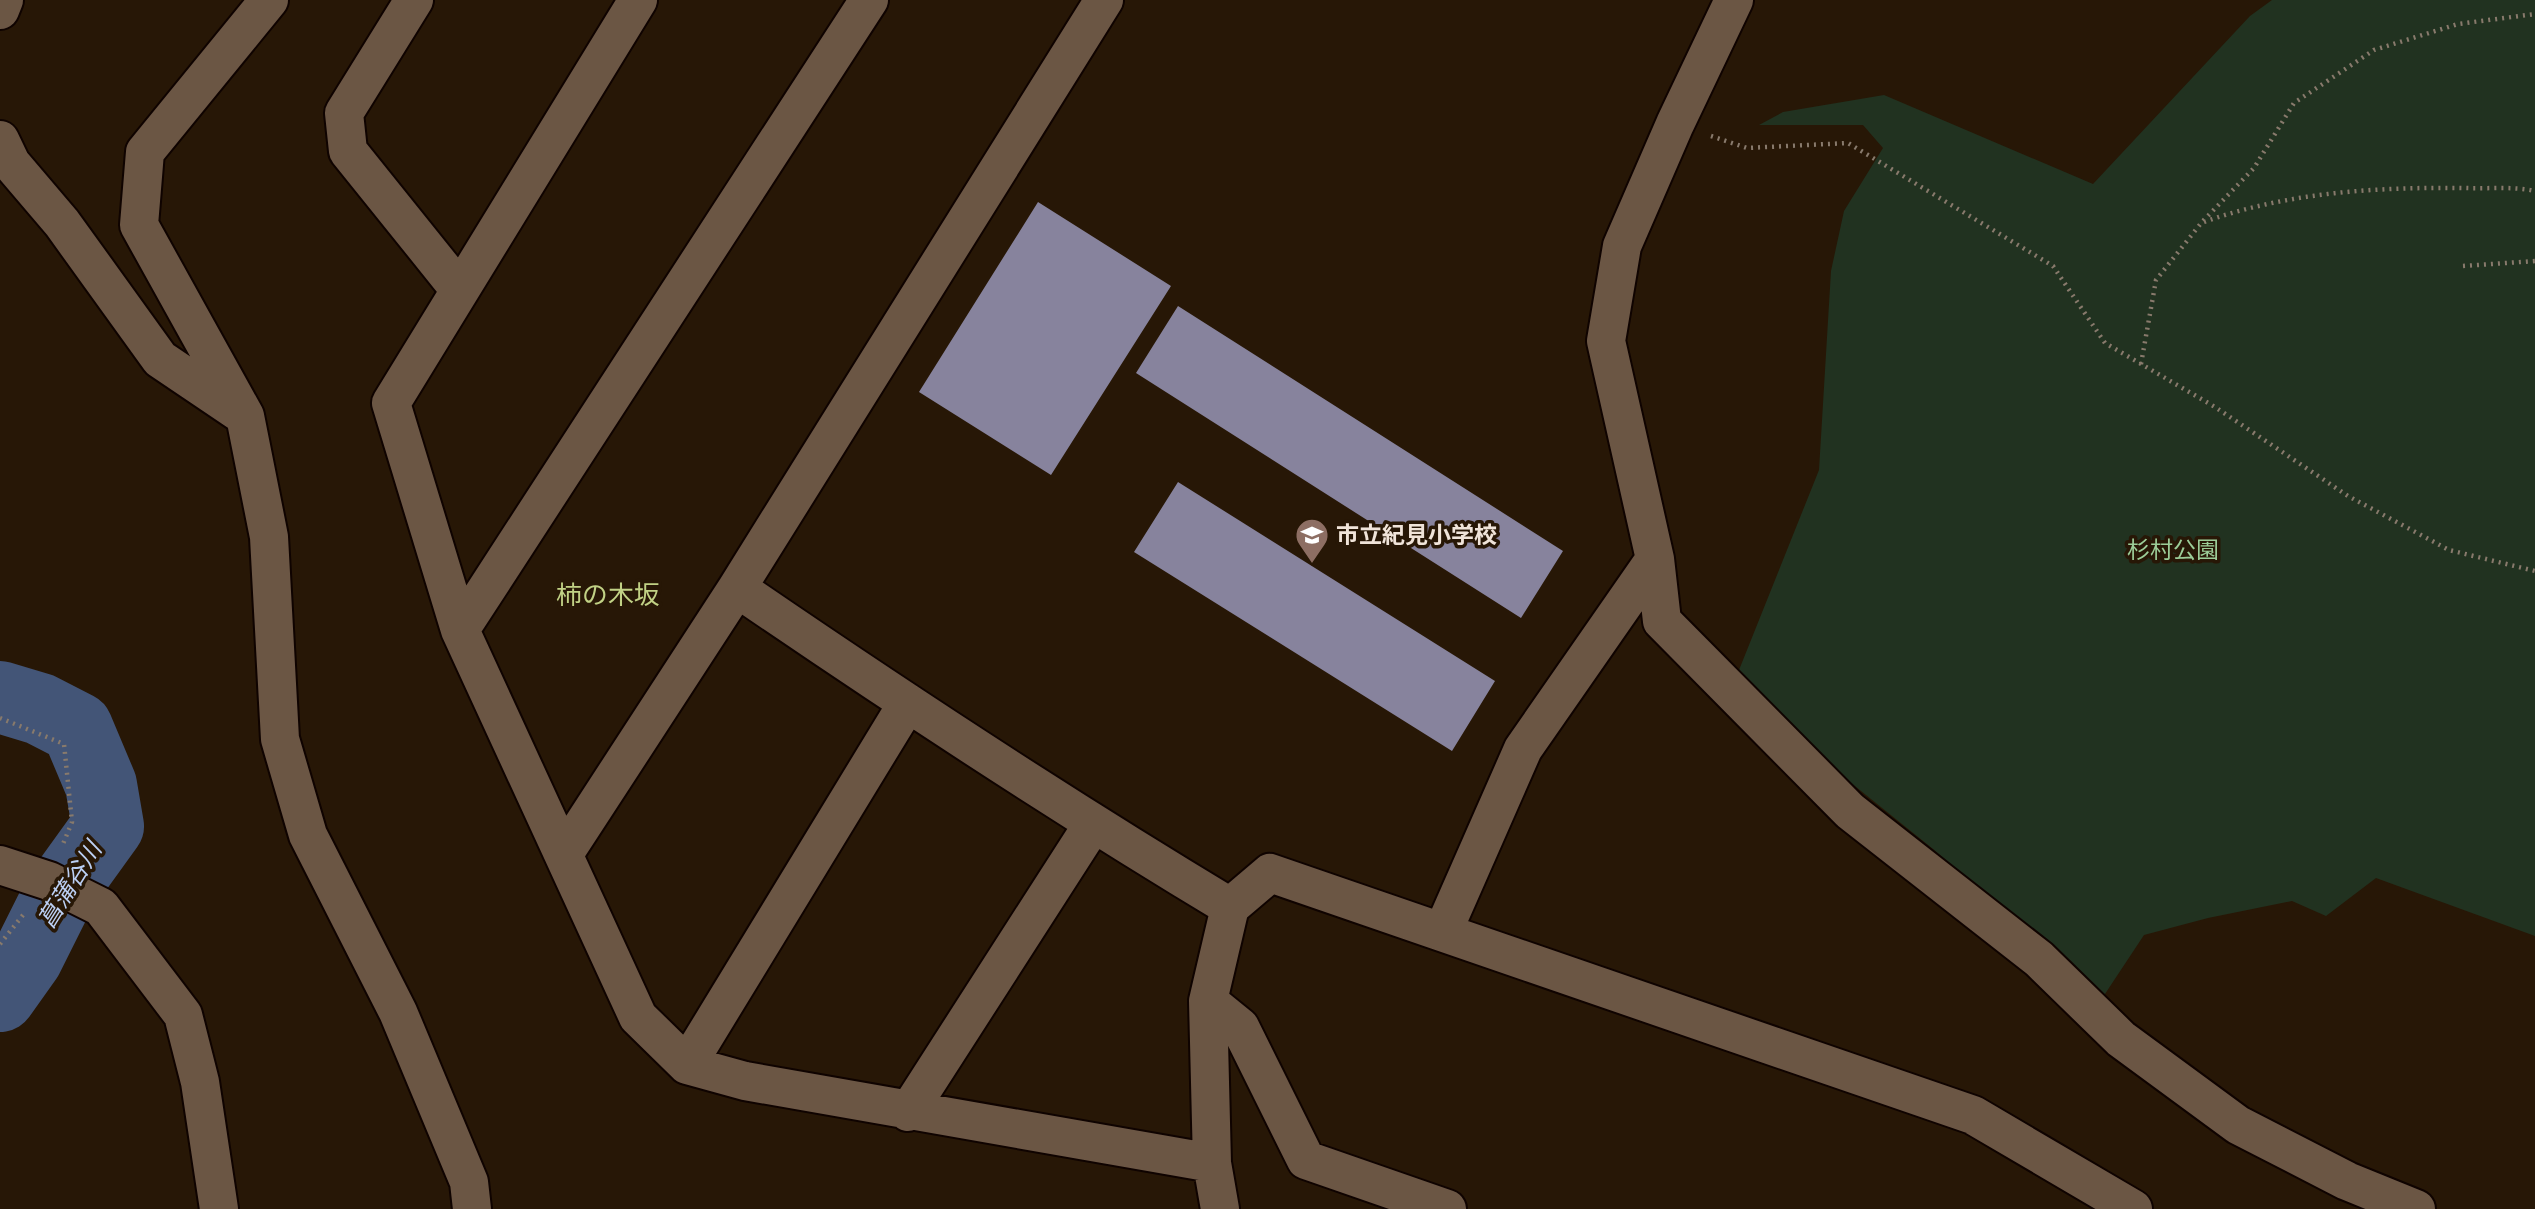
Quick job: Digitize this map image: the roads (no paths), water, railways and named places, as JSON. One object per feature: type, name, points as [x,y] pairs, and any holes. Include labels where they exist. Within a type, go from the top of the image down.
[{"type":"street","points":[[0,10],[4,0]]},
{"type":"street","points":[[269,0],[145,152],[139,225],[245,416],[269,537],[280,738],[308,835],[398,1012],[469,1182],[472,1209]]},
{"type":"street","points":[[414,0],[344,113],[348,151],[459,289]]},
{"type":"street","points":[[638,0],[391,403],[460,630],[638,1017],[687,1065],[745,1082],[1212,1163]]},
{"type":"street","points":[[460,630],[869,0]]},
{"type":"street","points":[[564,854],[737,588],[1104,0]]},
{"type":"street","points":[[1734,0],[1675,124],[1622,246],[1606,341],[1655,559],[1662,621],[1850,811],[2039,959],[2121,1039],[2238,1125],[2347,1181],[2416,1209]]},
{"type":"street","points":[[0,139],[11,163],[62,223],[160,359],[245,416]]},
{"type":"street","points":[[1443,931],[1523,748],[1655,559]]},
{"type":"street","points":[[737,588],[907,704],[1093,824],[1230,907]]},
{"type":"street","points":[[687,1065],[907,704]]},
{"type":"street","points":[[908,1112],[1093,824]]},
{"type":"street","points":[[0,865],[49,881],[101,907],[183,1015],[200,1082],[219,1209]]},
{"type":"street","points":[[1220,1209],[1212,1163],[1208,1001],[1230,907],[1270,873],[1973,1115],[2133,1209]]},
{"type":"street","points":[[1208,1001],[1240,1027],[1306,1160],[1447,1209]]},
{"type":"waterway","name":"菖蒲谷川","points":[[0,697],[40,709],[77,728],[101,785],[108,826],[59,894],[27,958],[0,996]]},
{"type":"place","name":"市立紀見小学校","points":[[1312,565]]},
{"type":"district","name":"柿の木坂","points":[[608,595]]},
{"type":"park label","name":"杉村公園","points":[[2173,550]]}]
